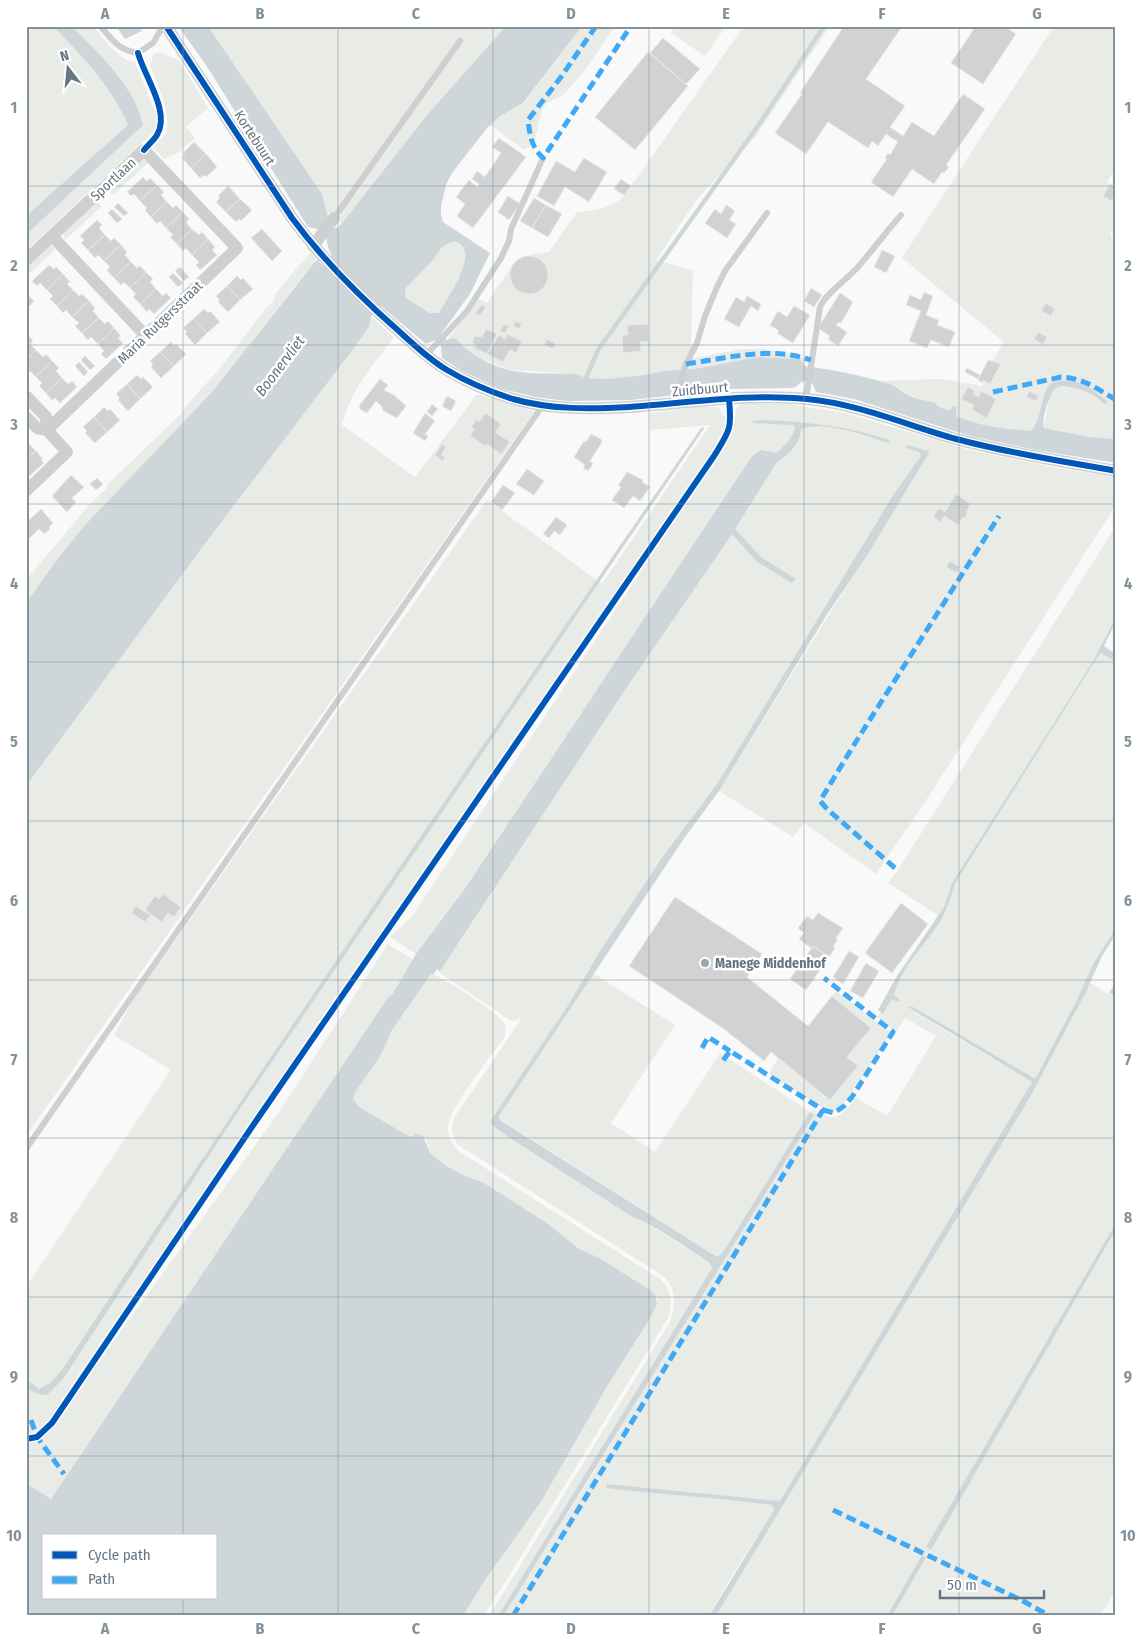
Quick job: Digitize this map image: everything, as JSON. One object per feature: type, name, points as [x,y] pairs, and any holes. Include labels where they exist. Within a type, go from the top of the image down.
[{"type":"street","name":"Kortebuurt","points":[[166,26],[292,218],[327,261]]},
{"type":"street","name":"Sportlaan","points":[[26,260],[144,150]]},
{"type":"street","name":"Maria Rutgersstraat","points":[[47,430],[237,248],[144,150]]},
{"type":"street","points":[[313,246],[329,225]]},
{"type":"street","points":[[52,236],[146,335]]},
{"type":"street","name":"Zuidbuurt","points":[[327,261],[376,312],[426,355],[447,370],[478,386],[514,399],[543,405],[587,408],[675,399],[767,397],[806,399],[856,408],[954,438],[1012,452],[1116,472]]},
{"type":"street","points":[[26,396],[46,417],[47,430]]},
{"type":"street","points":[[26,417],[37,428],[47,430],[67,452],[26,491]]},
{"type":"lane","points":[[100,26],[119,47],[126,51],[138,53],[153,43],[163,26]]},
{"type":"lane","points":[[329,225],[460,41]]},
{"type":"lane","points":[[426,355],[467,311],[501,258],[509,241],[511,229],[543,158]]},
{"type":"lane","points":[[675,399],[717,286],[767,213]]},
{"type":"lane","points":[[806,399],[810,365],[823,299],[839,287],[858,267],[901,215]]},
{"type":"lane","points":[[26,1149],[543,405]]},
{"type":"shaded area","points":[[26,26],[60,26],[57,29],[106,86],[128,125],[26,216]]},
{"type":"shaded area","points":[[72,26],[93,26],[118,54],[135,62],[158,119],[158,128],[26,250],[26,235],[136,132],[139,110],[127,87]]},
{"type":"shaded area","points":[[208,26],[506,26],[427,115],[339,227],[341,214],[326,213],[322,194]]},
{"type":"shaded area","points":[[582,26],[615,26],[573,85],[564,94],[546,104],[532,144],[528,148],[523,149],[490,125],[499,117],[524,103]]},
{"type":"shaded area","points":[[676,26],[726,26],[705,56],[671,33]]},
{"type":"shaded area","points":[[744,26],[830,26],[755,137],[698,198],[656,260],[693,270],[691,342],[694,358],[742,349],[765,349],[805,358],[805,366],[800,359],[757,357],[694,369],[663,371],[607,379],[586,378],[576,374],[509,370],[477,357],[453,338],[447,340],[477,298],[487,303],[517,263],[530,255],[549,252],[577,212],[602,208],[613,204],[624,196]]},
{"type":"shaded area","points":[[1054,26],[1116,26],[1116,168],[1107,182],[1116,188],[1116,225],[1110,234],[1116,249],[1116,439],[1089,437],[1044,428],[1048,403],[1054,389],[1058,387],[1071,387],[1085,391],[1106,404],[1076,382],[1056,381],[1043,400],[1035,426],[1030,431],[992,427],[975,423],[956,416],[957,407],[954,406],[949,411],[907,394],[899,388],[878,381],[941,379],[982,386],[985,373],[1004,342],[902,258]]},
{"type":"shaded area","points":[[159,52],[179,60],[208,108],[186,127],[195,138],[179,152],[164,159],[153,147],[165,134],[168,122],[162,97],[150,65],[154,54]]},
{"type":"shaded area","points":[[142,159],[149,162],[113,195],[108,190]]},
{"type":"shaded area","points":[[96,201],[102,206],[65,240],[63,234]]},
{"type":"shaded area","points":[[454,241],[462,246],[465,254],[464,263],[455,286],[439,313],[430,313],[406,298],[405,289],[442,247]]},
{"type":"shaded area","points":[[50,245],[55,250],[26,277],[26,267]]},
{"type":"shaded area","points":[[312,252],[318,260],[303,276],[212,392],[84,526],[26,603],[26,581],[31,574],[90,504],[107,488],[108,484],[182,413],[184,408],[221,367],[265,309],[273,302],[276,293]]},
{"type":"shaded area","points":[[371,316],[394,338],[356,389],[342,425],[415,477],[477,394],[533,411],[533,413],[26,1136],[26,786],[210,537],[369,327]]},
{"type":"shaded area","points":[[742,403],[787,404],[845,413],[969,450],[1057,468],[1115,477],[1116,505],[925,802],[876,874],[804,823],[793,837],[719,791],[921,467],[901,485],[717,784],[661,859],[600,951],[492,1125],[631,1216],[642,1220],[710,1263],[712,1268],[498,1616],[489,1616],[670,1322],[674,1297],[671,1286],[663,1276],[457,1144],[452,1132],[454,1118],[521,1019],[520,1017],[515,1021],[510,1020],[437,971],[440,970],[464,935],[623,693],[735,529],[761,450],[752,456],[466,887],[416,954],[390,937],[413,915],[732,434],[737,408]]},
{"type":"shaded area","points":[[696,407],[719,407],[727,421],[722,438],[50,1421],[39,1433],[26,1436],[26,1287],[171,1070],[114,1035],[133,1000],[487,500],[602,584],[710,425],[650,430],[649,413]]},
{"type":"shaded area","points":[[1116,526],[1116,617],[1092,663],[952,883],[939,916],[888,883]]},
{"type":"shaded area","points":[[1100,652],[1116,661],[1116,928],[1093,964],[1077,1000],[1036,1077],[1034,1078],[910,1010],[1032,1082],[780,1501],[607,1484],[780,1504],[741,1561],[708,1616],[503,1616],[584,1488],[812,1113],[810,1113],[727,1246],[717,1257],[500,1119],[499,1116],[594,974],[675,1025],[611,1123],[655,1152],[720,1053],[810,1112],[814,1110],[828,1117],[838,1116],[856,1098],[887,1116],[936,1036],[905,1018],[896,1032],[878,1017],[881,1012],[883,1014],[892,999],[899,999],[894,995],[902,976],[941,920],[949,904],[956,882]]},
{"type":"shaded area","points":[[388,944],[413,960],[391,996],[389,996],[51,1499],[26,1483],[26,1441],[39,1438],[51,1428],[277,1115]]},
{"type":"shaded area","points":[[431,973],[481,1003],[504,1023],[506,1029],[504,1038],[455,1108],[448,1128],[453,1144],[460,1152],[660,1279],[667,1287],[671,1302],[668,1318],[484,1616],[463,1616],[485,1580],[542,1500],[606,1388],[651,1317],[658,1299],[650,1290],[579,1249],[547,1223],[484,1183],[446,1166],[430,1153],[426,1139],[413,1135],[410,1138],[359,1107],[353,1099],[356,1091],[381,1055],[392,1030]]},
{"type":"shaded area","points":[[1089,982],[1116,999],[1116,1590],[1100,1616],[892,1616],[926,1559],[922,1555],[887,1616],[716,1616],[1029,1099],[1085,994]]},
{"type":"shaded area","points":[[836,991],[891,1033],[845,1102],[837,1109],[826,1110],[769,1074],[778,1058],[830,1100],[857,1066],[848,1057],[871,1028],[832,996]]},
{"type":"water","points":[[60,26],[72,26],[115,71],[132,96],[139,110],[143,125],[26,235],[26,216],[128,125],[106,86],[87,62],[56,29]]},
{"type":"water","points":[[116,26],[138,26],[142,31],[125,39]]},
{"type":"water","name":"Boonervliet","points":[[178,26],[208,26],[322,194],[331,229],[339,227],[427,115],[506,26],[582,26],[523,103],[499,117],[487,128],[452,173],[446,185],[441,206],[443,222],[490,253],[470,294],[441,334],[447,340],[456,339],[480,358],[502,368],[525,373],[576,374],[586,378],[607,379],[663,371],[694,369],[757,357],[800,359],[805,366],[858,375],[891,385],[909,396],[936,403],[937,406],[949,411],[953,406],[957,407],[956,416],[975,423],[1030,431],[1034,427],[1044,395],[1050,384],[1058,381],[1073,382],[1088,387],[1107,401],[1107,404],[1076,388],[1065,386],[1056,388],[1046,409],[1044,428],[1089,437],[1116,439],[1116,463],[1036,450],[970,436],[854,399],[816,392],[812,383],[803,381],[794,388],[731,389],[631,400],[567,401],[535,397],[499,388],[462,371],[442,358],[441,346],[435,340],[426,344],[381,306],[371,316],[369,327],[353,349],[210,537],[26,786],[26,603],[84,526],[212,392],[314,263],[318,260],[323,266],[332,256],[325,233],[308,227],[204,62]],"holes":[[[454,241],[462,246],[465,254],[464,263],[455,286],[439,313],[430,313],[406,298],[405,289],[432,261],[442,247]]]},
{"type":"water","points":[[763,420],[827,426],[858,431],[889,440],[890,442],[832,427],[821,426],[801,429],[796,444],[786,456],[777,462],[735,529],[761,557],[796,579],[792,583],[756,561],[732,534],[623,693],[440,971],[437,969],[433,975],[431,974],[392,1030],[381,1055],[356,1091],[353,1099],[359,1107],[410,1137],[417,1134],[423,1136],[430,1153],[446,1166],[484,1183],[547,1223],[579,1249],[599,1258],[650,1290],[656,1296],[657,1304],[651,1317],[606,1388],[542,1500],[485,1580],[463,1616],[26,1616],[26,1483],[51,1499],[389,996],[392,995],[416,954],[466,887],[752,456],[761,450],[776,453],[791,438],[795,426],[752,423],[753,421]]},
{"type":"water","points":[[705,427],[239,1110],[63,1379],[47,1395],[36,1393],[26,1387],[26,1379],[39,1389],[50,1383],[62,1370],[379,897],[701,428]]},
{"type":"water","points":[[906,445],[928,451],[929,453],[719,791],[685,837],[499,1116],[500,1120],[717,1257],[727,1246],[810,1112],[814,1115],[519,1591],[503,1616],[498,1616],[712,1268],[710,1263],[672,1238],[631,1216],[507,1136],[492,1125],[491,1120],[567,1007],[600,951],[661,859],[717,784],[894,494],[921,456],[919,452],[906,448]]},
{"type":"water","points":[[1116,617],[1116,622],[1104,646],[1116,654],[1116,661],[1100,653],[956,882],[941,920],[902,976],[894,995],[900,1001],[897,1002],[892,999],[883,1014],[878,1010],[897,976],[944,907],[952,883],[1092,663]]},
{"type":"water","points":[[1116,928],[1116,934],[1102,956],[1085,994],[1029,1099],[716,1616],[709,1616],[774,1510],[772,1505],[606,1488],[607,1484],[780,1501],[1032,1082],[908,1007],[911,1006],[1034,1078],[1077,1000],[1093,964]]},
{"type":"water","points":[[1116,1223],[1116,1229],[931,1550],[926,1547]]},
{"type":"water","points":[[922,1555],[926,1558],[892,1616],[887,1616]]},
{"type":"building","points":[[844,26],[897,26],[901,28],[866,79],[905,106],[890,127],[903,136],[912,122],[934,136],[963,94],[985,109],[946,165],[949,167],[944,173],[942,172],[934,184],[912,169],[893,197],[871,182],[887,159],[885,158],[888,153],[890,155],[898,142],[886,134],[878,146],[872,141],[868,148],[828,122],[806,154],[775,133],[802,94],[800,93]]},
{"type":"building","points":[[976,26],[1004,26],[1016,34],[983,84],[951,63]]},
{"type":"building","points":[[663,38],[700,69],[686,84],[650,53]]},
{"type":"building","points":[[648,52],[688,86],[635,150],[595,117]]},
{"type":"building","points":[[499,138],[526,157],[473,228],[457,216],[465,204],[456,197],[469,180],[477,187],[479,184],[472,179],[477,171],[485,177],[501,153],[492,147]]},
{"type":"building","points":[[194,142],[206,154],[191,168],[182,158],[185,155],[183,153]]},
{"type":"building","points":[[206,154],[217,167],[206,177],[204,175],[200,178],[191,168]]},
{"type":"building","points":[[584,158],[607,172],[589,202],[565,187],[554,206],[537,196],[556,161],[575,172]]},
{"type":"building","points":[[143,177],[147,181],[150,178],[157,185],[140,201],[134,194],[131,196],[127,192]]},
{"type":"building","points":[[621,179],[631,186],[624,195],[614,189]]},
{"type":"building","points":[[1110,184],[1116,188],[1116,194],[1111,201],[1103,196]]},
{"type":"building","points":[[157,185],[164,192],[161,195],[167,202],[151,217],[145,210],[147,208],[140,201]]},
{"type":"building","points":[[228,186],[240,199],[226,212],[216,202],[220,198],[218,196]]},
{"type":"building","points":[[508,196],[520,204],[509,220],[498,212]]},
{"type":"building","points":[[534,198],[546,205],[532,228],[520,221]]},
{"type":"building","points":[[240,199],[252,210],[241,221],[239,219],[236,222],[226,212]]},
{"type":"building","points":[[167,202],[173,208],[176,205],[183,212],[166,228],[160,221],[157,224],[151,217]]},
{"type":"building","points":[[118,203],[128,213],[124,216],[114,207]]},
{"type":"building","points":[[546,205],[562,214],[548,237],[532,228]]},
{"type":"building","points":[[726,205],[735,211],[729,220],[736,224],[727,238],[705,223],[715,209],[721,214]]},
{"type":"building","points":[[112,209],[122,219],[117,223],[108,213]]},
{"type":"building","points":[[183,212],[189,219],[186,223],[192,229],[177,244],[170,237],[173,235],[166,228]]},
{"type":"building","points":[[97,220],[102,225],[99,228],[105,235],[88,250],[81,243],[84,240],[80,236]]},
{"type":"building","points":[[192,229],[199,235],[202,232],[208,239],[192,255],[186,248],[183,251],[177,244]]},
{"type":"building","points":[[262,229],[282,251],[272,261],[251,238]]},
{"type":"building","points":[[105,235],[111,241],[114,238],[121,245],[104,261],[98,255],[95,258],[88,250]]},
{"type":"building","points":[[208,239],[215,247],[212,250],[217,255],[200,270],[196,265],[199,262],[192,255]]},
{"type":"building","points":[[121,245],[127,252],[125,255],[131,262],[114,278],[107,270],[110,267],[104,261]]},
{"type":"building","points":[[882,250],[895,256],[886,273],[874,267]]},
{"type":"building","points":[[529,256],[542,262],[548,275],[542,288],[529,294],[516,288],[510,275],[516,262]]},
{"type":"building","points":[[131,262],[137,268],[140,266],[146,272],[130,288],[124,282],[121,285],[114,278]]},
{"type":"building","points":[[49,265],[54,269],[56,267],[63,274],[47,290],[40,283],[37,286],[32,281]]},
{"type":"building","points":[[180,267],[189,277],[184,281],[175,271]]},
{"type":"building","points":[[146,272],[153,279],[150,282],[156,289],[140,304],[133,297],[136,294],[130,288]]},
{"type":"building","points":[[173,273],[183,283],[178,287],[169,277]]},
{"type":"building","points":[[63,274],[70,282],[67,284],[73,290],[57,306],[50,299],[53,296],[47,290]]},
{"type":"building","points":[[237,276],[241,280],[243,278],[253,289],[240,300],[227,286]]},
{"type":"building","points":[[227,286],[240,300],[228,312],[218,302],[220,300],[216,296]]},
{"type":"building","points":[[811,288],[822,295],[814,307],[804,301]]},
{"type":"building","points":[[156,289],[163,296],[166,293],[171,298],[154,314],[149,309],[147,312],[140,304]]},
{"type":"building","points":[[73,290],[79,296],[82,294],[89,301],[72,317],[66,310],[63,313],[57,306]]},
{"type":"building","points":[[924,292],[933,296],[926,315],[939,320],[937,325],[955,332],[949,347],[931,340],[927,348],[909,341],[921,311],[906,305],[910,295],[921,300]]},
{"type":"building","points":[[26,293],[34,301],[30,306],[26,302]]},
{"type":"building","points":[[840,293],[853,302],[841,323],[839,322],[836,325],[847,332],[838,346],[828,339],[830,336],[818,328]]},
{"type":"building","points":[[747,296],[761,304],[758,311],[751,306],[739,327],[724,319],[736,297],[744,302]]},
{"type":"building","points":[[89,301],[95,308],[93,311],[99,318],[82,333],[75,326],[79,323],[72,317]]},
{"type":"building","points":[[1046,303],[1055,309],[1051,316],[1041,311]]},
{"type":"building","points":[[481,305],[486,307],[480,316],[475,314]]},
{"type":"building","points":[[794,306],[810,315],[793,343],[777,333],[779,331],[770,325],[778,311],[787,317]]},
{"type":"building","points":[[204,309],[208,313],[210,311],[220,322],[207,333],[193,319]]},
{"type":"building","points":[[99,318],[105,324],[108,321],[114,328],[98,344],[91,337],[88,340],[82,333]]},
{"type":"building","points":[[193,319],[207,333],[195,345],[185,334],[187,332],[183,328]]},
{"type":"building","points":[[515,321],[522,324],[519,329],[513,326]]},
{"type":"building","points":[[504,324],[509,326],[505,333],[500,331]]},
{"type":"building","points":[[648,324],[649,341],[640,342],[641,351],[623,353],[622,335],[628,335],[627,325]]},
{"type":"building","points":[[114,328],[121,336],[118,338],[123,343],[106,359],[101,354],[104,351],[98,344]]},
{"type":"building","points":[[486,329],[497,334],[487,354],[474,348],[476,345],[472,343],[475,336],[482,337]]},
{"type":"building","points":[[1038,332],[1047,337],[1043,345],[1034,339]]},
{"type":"building","points":[[27,334],[33,341],[30,344],[36,350],[26,360]]},
{"type":"building","points":[[507,334],[522,341],[516,353],[510,350],[503,362],[487,354],[499,335],[505,339]]},
{"type":"building","points":[[547,339],[556,344],[553,349],[544,345]]},
{"type":"building","points":[[171,342],[174,346],[176,344],[186,354],[174,366],[160,352]]},
{"type":"building","points":[[36,350],[43,357],[46,354],[52,361],[36,377],[30,371],[26,373],[26,360]]},
{"type":"building","points":[[160,352],[174,366],[161,378],[151,367],[153,365],[150,361]]},
{"type":"building","points":[[85,356],[95,366],[90,370],[81,360]]},
{"type":"building","points":[[988,360],[1001,364],[990,384],[983,380],[982,383],[978,380]]},
{"type":"building","points":[[52,361],[59,368],[56,371],[62,378],[46,393],[39,386],[42,383],[36,377]]},
{"type":"building","points":[[79,362],[88,372],[84,376],[75,366]]},
{"type":"building","points":[[967,368],[980,375],[978,379],[965,372]]},
{"type":"building","points":[[137,375],[141,379],[143,377],[153,387],[140,399],[127,384]]},
{"type":"building","points":[[62,378],[68,384],[72,381],[77,387],[60,403],[55,398],[52,400],[46,393]]},
{"type":"building","points":[[380,379],[388,385],[384,390],[394,395],[406,406],[397,418],[382,410],[383,408],[376,401],[367,413],[360,409],[359,406]]},
{"type":"building","points":[[127,384],[140,399],[128,411],[118,400],[120,398],[116,394]]},
{"type":"building","points":[[968,387],[975,391],[973,394],[979,397],[981,391],[996,399],[987,418],[972,410],[974,405],[961,399]]},
{"type":"building","points":[[1029,391],[1039,396],[1036,401],[1026,397]]},
{"type":"building","points":[[447,396],[456,401],[451,411],[442,406]]},
{"type":"building","points":[[432,404],[438,409],[432,416],[427,412]]},
{"type":"building","points":[[104,407],[108,411],[110,409],[120,420],[107,432],[94,417]]},
{"type":"building","points":[[425,413],[435,421],[425,434],[428,436],[425,441],[413,433]]},
{"type":"building","points":[[486,413],[501,424],[495,432],[510,442],[501,454],[487,444],[485,446],[470,436],[474,429],[471,427],[477,419],[479,422]]},
{"type":"building","points":[[94,417],[107,432],[95,443],[85,433],[87,431],[83,427]]},
{"type":"building","points":[[591,434],[601,439],[602,442],[590,461],[593,464],[588,471],[583,468],[585,465],[574,457]]},
{"type":"building","points":[[26,444],[29,444],[36,451],[26,460]]},
{"type":"building","points":[[442,444],[446,447],[441,455],[445,457],[443,461],[435,455]]},
{"type":"building","points":[[36,451],[44,463],[27,478],[26,460]]},
{"type":"building","points":[[527,469],[544,481],[534,495],[516,484]]},
{"type":"building","points":[[627,472],[643,480],[642,482],[650,487],[640,501],[633,496],[624,508],[612,500],[621,487],[618,486]]},
{"type":"building","points":[[71,475],[84,487],[72,498],[76,502],[67,512],[52,496]]},
{"type":"building","points":[[97,478],[103,484],[96,490],[90,484]]},
{"type":"building","points":[[503,485],[515,493],[502,510],[491,502]]},
{"type":"building","points":[[956,494],[971,504],[965,518],[963,517],[958,525],[944,516],[941,522],[933,517],[939,508],[945,512]]},
{"type":"building","points":[[41,509],[53,523],[44,534],[39,529],[30,538],[26,534],[26,523]]},
{"type":"building","points":[[556,517],[567,525],[560,535],[554,531],[549,538],[543,534]]},
{"type":"building","points":[[950,561],[960,567],[957,573],[946,567]]},
{"type":"building","points":[[163,894],[181,907],[174,917],[168,913],[162,922],[145,910],[155,896],[159,899]]},
{"type":"building","points":[[675,897],[762,954],[747,977],[808,1026],[832,996],[871,1028],[847,1057],[858,1066],[830,1100],[771,1052],[764,1061],[724,1029],[629,966]]},
{"type":"building","points":[[901,903],[928,924],[892,973],[865,953]]},
{"type":"building","points":[[136,906],[150,915],[145,922],[131,913]]},
{"type":"building","points":[[818,913],[843,928],[836,938],[837,940],[833,947],[835,948],[829,957],[813,946],[811,948],[799,939],[804,933],[798,928],[807,916],[813,920]]},
{"type":"building","points":[[813,946],[829,957],[806,990],[790,979]]},
{"type":"building","points":[[849,951],[859,957],[843,984],[833,977]]},
{"type":"building","points":[[866,963],[879,971],[863,998],[850,991]]},
{"type":"building","points":[[1116,983],[1116,994],[1114,996],[1109,993]]},
{"type":"waterway","points":[[586,378],[598,350],[760,123],[824,26]]},
{"type":"marked path","points":[[596,26],[561,77],[528,120],[530,136],[543,158],[631,26]]},
{"type":"marked path","points":[[686,364],[749,354],[780,354],[811,360]]},
{"type":"marked path","points":[[993,392],[1061,377],[1076,379],[1116,400]]},
{"type":"marked path","points":[[895,868],[820,801],[999,516]]},
{"type":"marked path","points":[[823,1110],[834,1113],[844,1106],[852,1097],[893,1032],[824,978]]},
{"type":"marked path","points":[[702,1048],[708,1037],[730,1051]]},
{"type":"marked path","points":[[513,1616],[823,1110],[730,1051],[722,1062]]},
{"type":"marked path","points":[[31,1420],[37,1437],[64,1474]]},
{"type":"marked path","points":[[833,1510],[1023,1601],[1050,1616]]},
{"type":"cycle path","points":[[166,26],[292,218],[316,249],[357,292],[417,348],[441,366],[471,383],[527,403],[572,408],[630,407],[763,397],[807,399],[864,410],[976,444],[1035,457],[1116,471]]},
{"type":"cycle path","points":[[138,53],[155,94],[161,116],[157,135],[144,150]]},
{"type":"cycle path","points":[[26,1439],[37,1437],[52,1423],[256,1121],[714,456],[729,429],[729,399]]},
{"type":"place","name":"Manege Middenhof","points":[[705,963]]}]
